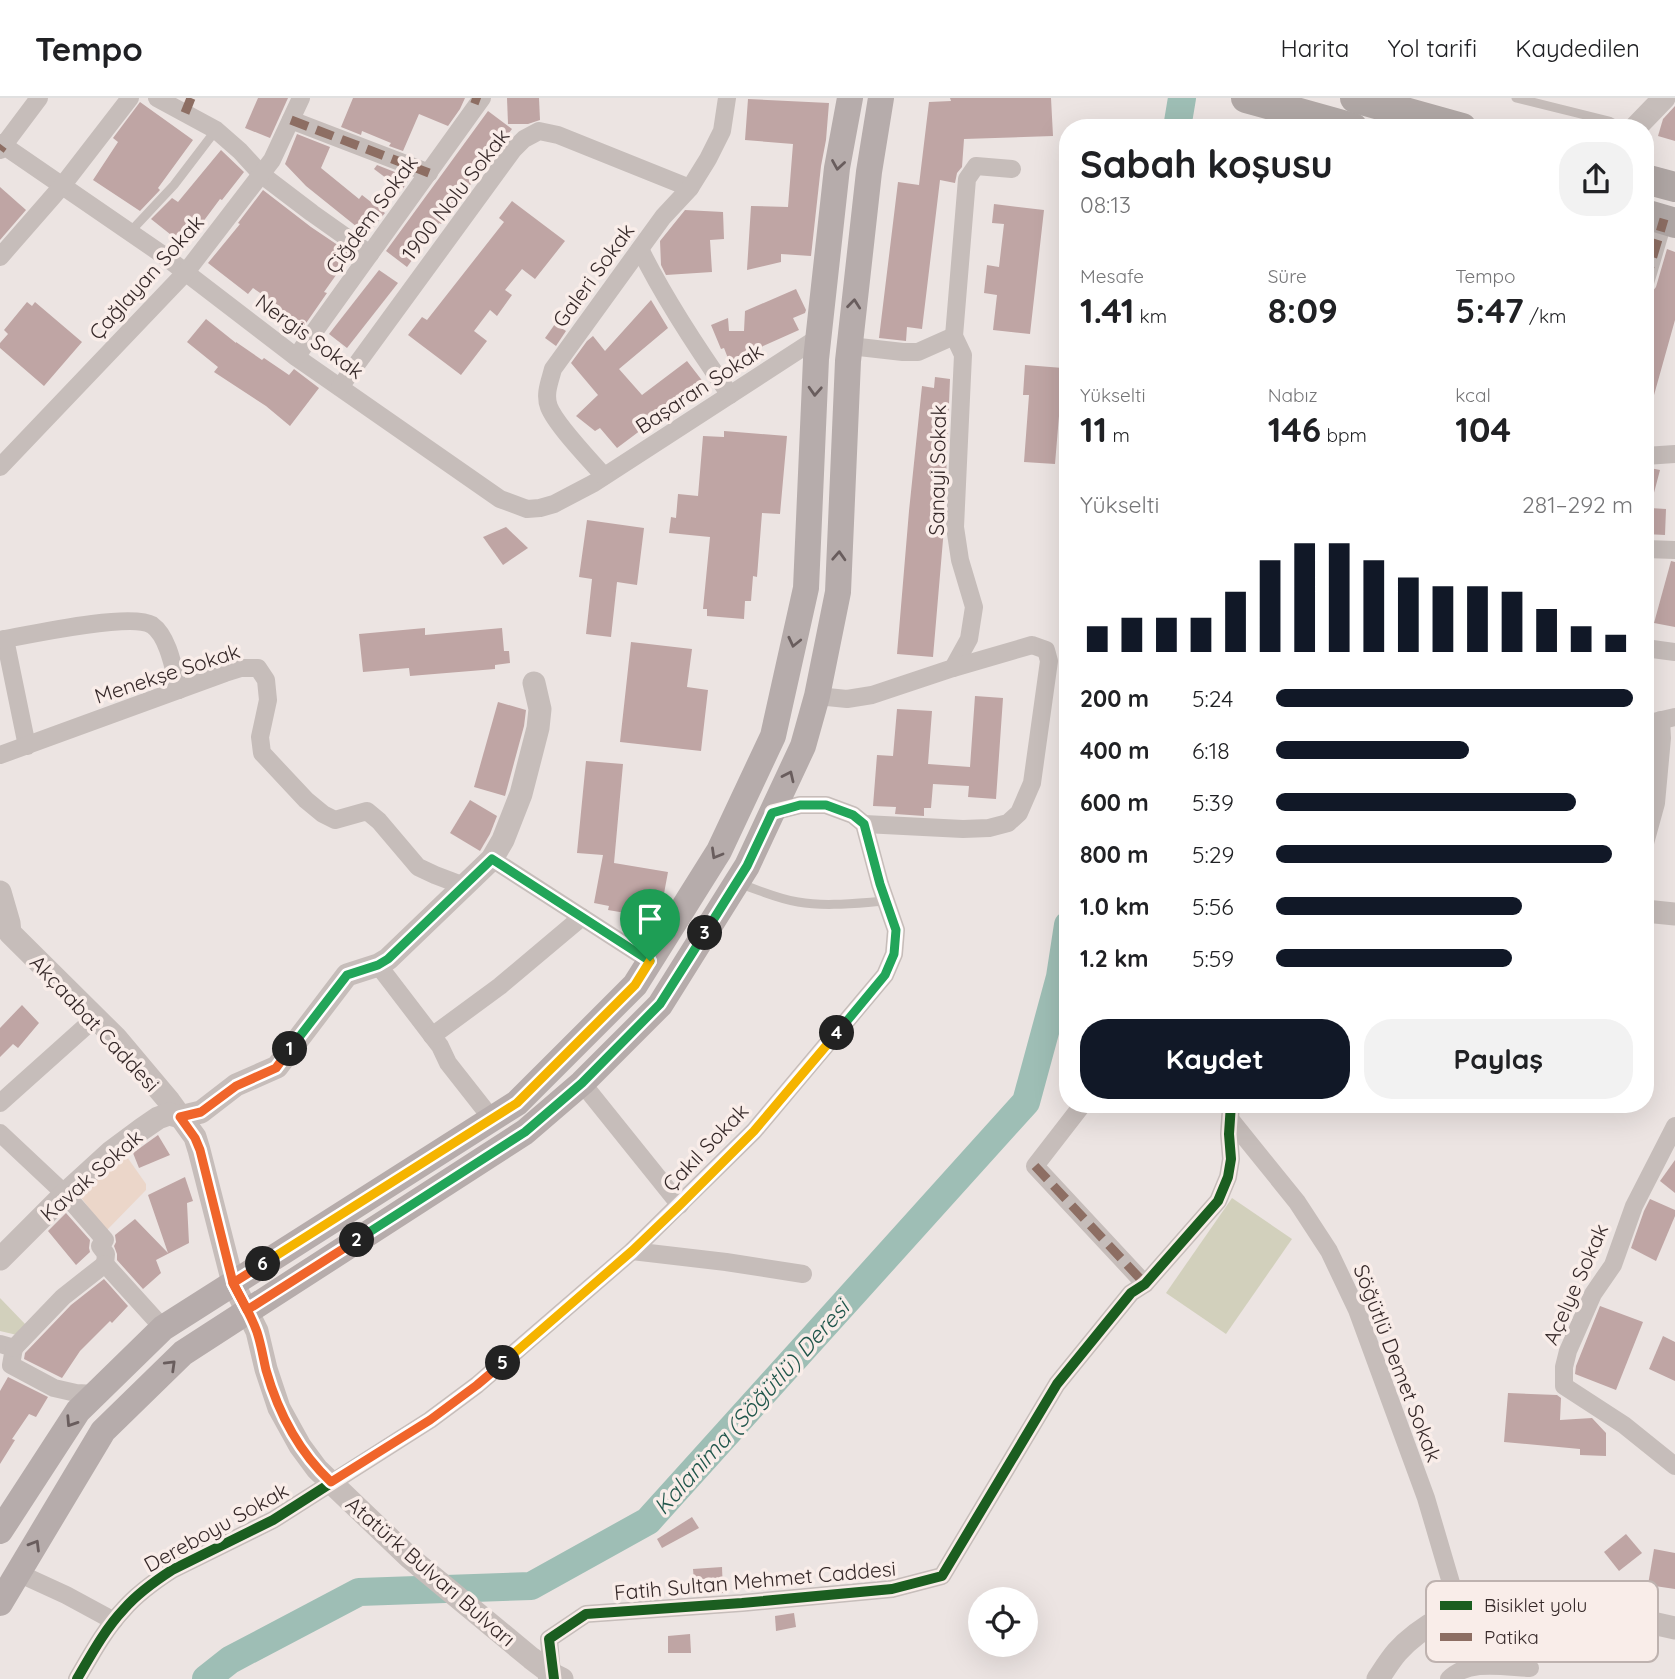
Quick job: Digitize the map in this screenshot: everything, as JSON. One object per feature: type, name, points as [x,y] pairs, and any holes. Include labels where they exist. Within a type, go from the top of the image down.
[{"type":"highway","points":[[1246,98],[1316,119]]},
{"type":"highway","points":[[1328,119],[1359,106],[1420,119]]},
{"type":"highway","points":[[1654,181],[1675,187]]},
{"type":"main road","points":[[0,1531],[78,1412],[163,1328],[517,1103],[635,985],[719,851],[773,736],[806,588],[816,359],[837,168],[850,98]]},
{"type":"main road","points":[[0,1603],[103,1431],[183,1353],[525,1132],[582,1083],[660,1004],[747,866],[803,746],[817,696],[838,592],[850,346],[869,173],[881,98]]},
{"type":"street","points":[[1,146],[39,98]]},
{"type":"street","points":[[0,257],[62,186],[130,98]]},
{"type":"street","points":[[157,98],[188,106],[240,150],[262,175],[370,254]]},
{"type":"street","name":"Çağlayan Sokak","points":[[0,467],[186,272],[272,160],[301,98]]},
{"type":"street","name":"Galeri Sokak","points":[[604,476],[557,420],[549,406],[547,392],[553,369],[663,217],[690,188],[722,131],[727,98]]},
{"type":"street","points":[[1644,119],[1664,98]]},
{"type":"street","name":"Çiğdem Sokak","points":[[296,357],[429,173],[478,99]]},
{"type":"street","points":[[291,120],[429,173]]},
{"type":"street","name":"1900 Nolu Sokak","points":[[340,387],[505,161],[524,139],[539,131],[558,135],[690,188]]},
{"type":"street","name":"Nergis Sokak","points":[[1,146],[186,272],[296,357],[500,499],[527,509],[554,505],[604,476]]},
{"type":"street","name":"Sanayi Sokak","points":[[953,668],[968,639],[974,607],[960,560],[955,527],[963,355],[954,336],[967,179],[976,166],[1012,169]]},
{"type":"street","points":[[1654,247],[1661,219]]},
{"type":"street","points":[[639,249],[697,348],[730,395]]},
{"type":"street","points":[[850,346],[918,352],[954,336]]},
{"type":"street","name":"Başaran Sokak","points":[[604,476],[819,337]]},
{"type":"street","points":[[1654,455],[1675,454]]},
{"type":"street","points":[[1654,549],[1675,550]]},
{"type":"street","points":[[27,746],[3,639],[117,620],[137,620],[152,626],[166,643],[179,690]]},
{"type":"street","points":[[772,813],[800,805],[826,805],[853,815],[864,824],[963,829],[989,828],[1008,823],[1019,813],[1032,783],[1049,661],[1046,650],[1032,645],[872,695],[847,699],[817,696]]},
{"type":"street","points":[[1654,649],[1675,652]]},
{"type":"street","name":"Menekşe Sokak","points":[[0,755],[241,668],[258,668],[267,680],[268,700],[260,737],[262,753],[306,800],[335,820],[367,811],[379,821],[418,867],[464,886]]},
{"type":"street","name":"Kavak Sokak","points":[[0,1259],[111,1152],[150,1123],[169,1114],[180,1117],[201,1112],[236,1086],[276,1068],[347,975],[388,959],[492,859],[522,794],[538,728],[540,709],[534,683]]},
{"type":"street","points":[[1654,810],[1662,738],[1660,720]]},
{"type":"street","name":"Çakıl Sokak","points":[[331,1482],[430,1420],[477,1385],[632,1251],[754,1131],[885,975],[894,954],[896,930],[864,824]]},
{"type":"street","points":[[492,859],[650,961]]},
{"type":"street","name":"Akçaabat Caddesi","points":[[0,892],[9,923],[5,937],[116,1038],[169,1101],[195,1138],[233,1283],[247,1310]]},
{"type":"street","points":[[1654,912],[1675,914]]},
{"type":"street","points":[[432,1036],[500,986],[582,917]]},
{"type":"street","points":[[378,965],[492,1119]]},
{"type":"street","points":[[0,1102],[95,1018]]},
{"type":"street","points":[[582,1083],[680,1205]]},
{"type":"street","points":[[1076,1113],[1035,1166],[1145,1284]]},
{"type":"street","name":"Fatih Sultan Mehmet Caddesi","points":[[554,1678],[549,1639],[586,1614],[892,1589],[942,1576],[1057,1384],[1131,1293],[1145,1284],[1218,1201],[1228,1177],[1231,1158],[1231,1113]]},
{"type":"street","name":"Söğütlü Demet Sokak","points":[[1232,1113],[1329,1251],[1357,1310],[1426,1498],[1450,1581]]},
{"type":"street","name":"Açelye Sokak","points":[[1673,1458],[1564,1386],[1564,1367],[1572,1341],[1593,1294],[1613,1265],[1634,1206],[1675,1127]]},
{"type":"street","points":[[0,1133],[65,1194],[105,1240],[100,1246],[106,1254],[104,1264],[7,1346],[11,1365],[54,1388],[96,1394]]},
{"type":"street","points":[[632,1251],[803,1274]]},
{"type":"street","points":[[104,1264],[163,1328]]},
{"type":"street","name":"Atatürk Bulvarı Bulvarı","points":[[247,1310],[257,1331],[279,1408],[300,1446],[317,1469],[410,1558],[554,1678]]},
{"type":"street","name":"Dereboyu Sokak","points":[[77,1679],[124,1608],[156,1580],[273,1520],[331,1482]]},
{"type":"street","points":[[18,1573],[114,1621]]},
{"type":"street","points":[[1378,1679],[1397,1652],[1426,1628]]},
{"type":"street","points":[[1396,1679],[1409,1659],[1426,1644]]},
{"type":"street","points":[[1449,1679],[1463,1669],[1530,1668]]},
{"type":"lane","points":[[1516,98],[1601,119]]},
{"type":"lane","points":[[130,233],[174,185],[216,130]]},
{"type":"lane","points":[[737,882],[800,902],[840,904],[886,901]]},
{"type":"shaded area","points":[[1232,1198],[1292,1239],[1226,1334],[1166,1293]]},
{"type":"shaded area","points":[[0,1298],[26,1325],[17,1335],[0,1331]]},
{"type":"sand","points":[[125,1154],[146,1184],[146,1190],[106,1231],[77,1192]]},
{"type":"building","points":[[258,98],[288,98],[270,138],[245,128]]},
{"type":"building","points":[[353,98],[465,98],[448,126],[419,114],[403,151],[362,131],[361,135],[341,127]]},
{"type":"building","points":[[507,98],[539,98],[540,120],[528,124],[508,124]]},
{"type":"building","points":[[950,98],[1051,98],[1053,136],[964,139],[962,167],[957,173],[955,183],[940,180],[922,329],[907,327],[906,341],[879,338],[898,182],[919,185],[929,102],[951,101]]},
{"type":"building","points":[[748,99],[829,103],[811,256],[781,254],[781,262],[747,270],[751,206],[788,207],[793,144],[745,140]]},
{"type":"building","points":[[140,102],[193,140],[158,188],[160,190],[140,211],[93,180],[118,142],[113,138]]},
{"type":"building","points":[[1675,106],[1675,141],[1658,136],[1663,119]]},
{"type":"building","points":[[488,111],[512,129],[407,267],[386,251]]},
{"type":"building","points":[[297,134],[330,147],[321,168],[359,199],[362,195],[385,213],[367,235],[306,186],[285,164]]},
{"type":"building","points":[[221,150],[244,172],[185,246],[151,219],[172,198],[178,202]]},
{"type":"building","points":[[377,165],[410,178],[402,190],[374,169]]},
{"type":"building","points":[[0,187],[26,210],[0,240]]},
{"type":"building","points":[[263,190],[351,254],[302,329],[276,311],[279,306],[253,288],[248,294],[208,263]]},
{"type":"building","points":[[512,201],[565,241],[535,279],[522,269],[505,290],[512,295],[497,316],[490,310],[474,331],[487,341],[461,375],[408,335],[422,317],[427,320],[504,222],[499,218]]},
{"type":"building","points":[[994,204],[1044,210],[1030,334],[993,330],[997,295],[984,293],[987,265],[999,267],[1004,224],[992,223]]},
{"type":"building","points":[[685,210],[723,212],[724,239],[710,240],[712,272],[666,275],[661,265],[660,241]]},
{"type":"building","points":[[1667,249],[1675,252],[1675,320],[1654,395],[1654,290]]},
{"type":"building","points":[[379,270],[398,283],[347,348],[329,334]]},
{"type":"building","points":[[796,289],[806,310],[793,318],[799,330],[752,351],[754,357],[731,366],[711,325],[728,318],[729,331],[744,331],[745,311]]},
{"type":"building","points":[[651,300],[668,328],[619,369],[642,395],[687,361],[704,383],[617,448],[600,428],[595,431],[576,416],[598,395],[571,363],[593,336],[605,351]]},
{"type":"building","points":[[27,302],[32,306],[35,302],[82,342],[44,386],[0,348],[0,343],[8,334],[4,330]]},
{"type":"building","points":[[206,319],[262,360],[264,358],[289,375],[294,369],[319,388],[290,426],[266,406],[214,372],[218,367],[187,342]]},
{"type":"building","points":[[555,324],[566,331],[556,346],[545,338]]},
{"type":"building","points":[[1025,365],[1059,368],[1055,464],[1024,462],[1029,395],[1023,395]]},
{"type":"building","points":[[935,377],[950,379],[944,528],[933,657],[897,654],[922,386],[934,388]]},
{"type":"building","points":[[724,431],[787,436],[780,514],[762,513],[757,577],[753,576],[751,601],[745,601],[744,619],[707,616],[707,609],[703,609],[710,537],[669,533],[671,517],[676,518],[678,494],[698,496],[703,436],[724,437]]},
{"type":"building","points":[[1654,469],[1660,470],[1654,493]]},
{"type":"building","points":[[1654,508],[1666,509],[1665,535],[1654,534]]},
{"type":"building","points":[[587,520],[644,528],[637,585],[617,582],[611,637],[586,634],[592,579],[579,577]]},
{"type":"building","points":[[506,527],[528,548],[503,565],[483,537]]},
{"type":"building","points":[[1671,561],[1675,562],[1675,627],[1654,623]]},
{"type":"building","points":[[425,628],[425,635],[502,628],[504,651],[509,651],[510,663],[495,665],[495,669],[410,676],[409,668],[363,672],[359,634]]},
{"type":"building","points":[[631,642],[692,649],[687,687],[708,690],[701,751],[620,742]]},
{"type":"building","points":[[975,696],[1003,698],[996,799],[968,797],[969,786],[933,784],[931,808],[924,808],[924,816],[895,814],[896,807],[873,806],[877,755],[893,756],[897,709],[932,711],[928,764],[970,767]]},
{"type":"building","points":[[498,702],[526,710],[505,796],[474,787]]},
{"type":"building","points":[[586,761],[623,764],[614,863],[668,872],[660,915],[644,912],[643,916],[608,910],[609,906],[594,903],[603,855],[577,853]]},
{"type":"building","points":[[470,800],[497,816],[480,851],[450,833]]},
{"type":"building","points":[[22,1005],[39,1023],[18,1048],[13,1044],[0,1057],[0,1028]]},
{"type":"building","points":[[158,1135],[170,1155],[139,1168],[133,1153]]},
{"type":"building","points":[[1675,1160],[1675,1193],[1660,1181]]},
{"type":"building","points":[[185,1177],[193,1201],[187,1203],[189,1243],[156,1260],[161,1273],[143,1289],[117,1260],[115,1235],[135,1219],[168,1253],[148,1195]]},
{"type":"building","points":[[1650,1199],[1675,1210],[1656,1261],[1631,1248]]},
{"type":"building","points":[[66,1213],[90,1240],[90,1252],[76,1265],[48,1231]]},
{"type":"building","points":[[104,1279],[128,1306],[80,1351],[62,1378],[24,1359],[25,1353],[71,1305]]},
{"type":"building","points":[[1600,1306],[1643,1322],[1616,1390],[1575,1374]]},
{"type":"building","points":[[1663,1336],[1675,1342],[1675,1381],[1649,1369]]},
{"type":"building","points":[[8,1377],[48,1397],[36,1417],[29,1414],[12,1439],[15,1440],[0,1464],[0,1391]]},
{"type":"building","points":[[1508,1393],[1557,1395],[1561,1398],[1560,1420],[1592,1418],[1606,1433],[1606,1456],[1580,1455],[1580,1449],[1504,1442]]},
{"type":"building","points":[[692,1517],[699,1528],[662,1548],[657,1539]]},
{"type":"building","points":[[1626,1534],[1642,1553],[1619,1571],[1604,1552]]},
{"type":"building","points":[[1654,1549],[1675,1553],[1675,1589],[1658,1586],[1658,1581],[1649,1581]]},
{"type":"building","points":[[722,1567],[723,1593],[695,1594],[693,1569]]},
{"type":"building","points":[[794,1613],[796,1627],[776,1631],[775,1616]]},
{"type":"building","points":[[690,1634],[691,1653],[668,1653],[668,1636]]},
{"type":"waterway","name":"Kalanima (Söğütlü) Deresi","points":[[1178,119],[1182,98]]},
{"type":"waterway","name":"Kalanima (Söğütlü) Deresi","points":[[206,1679],[230,1660],[359,1592],[531,1586],[648,1521],[1026,1102],[1059,981]]},
{"type":"marked path","points":[[185,113],[191,98]]},
{"type":"marked path","points":[[472,98],[480,101]]},
{"type":"marked path","points":[[291,120],[429,173]]},
{"type":"marked path","points":[[0,150],[3,146]]},
{"type":"marked path","points":[[1654,253],[1664,219]]},
{"type":"marked path","points":[[1035,1166],[1145,1284]]},
{"type":"cycle path","points":[[77,1679],[111,1625],[129,1603],[147,1588],[172,1570],[273,1520],[430,1420],[477,1385],[632,1251],[754,1131],[885,975],[894,954],[896,930],[864,824],[853,815],[826,805],[800,805],[772,812]]},
{"type":"cycle path","points":[[554,1679],[549,1639],[586,1614],[892,1589],[942,1576],[1057,1384],[1131,1293],[1145,1284],[1218,1201],[1228,1177],[1231,1159],[1230,1113]]},
{"type":"route","points":[[650,961],[492,859],[388,959],[347,975],[276,1068],[236,1086],[201,1112],[180,1117],[200,1150],[233,1283],[247,1310],[525,1132],[582,1083],[660,1004],[747,866],[772,813],[800,805],[826,805],[853,815],[864,824],[896,930],[894,954],[885,975],[754,1131],[632,1251],[477,1385],[430,1420],[331,1482],[317,1469],[300,1446],[279,1408],[257,1331],[233,1283],[517,1103],[635,985],[650,961]]}]
